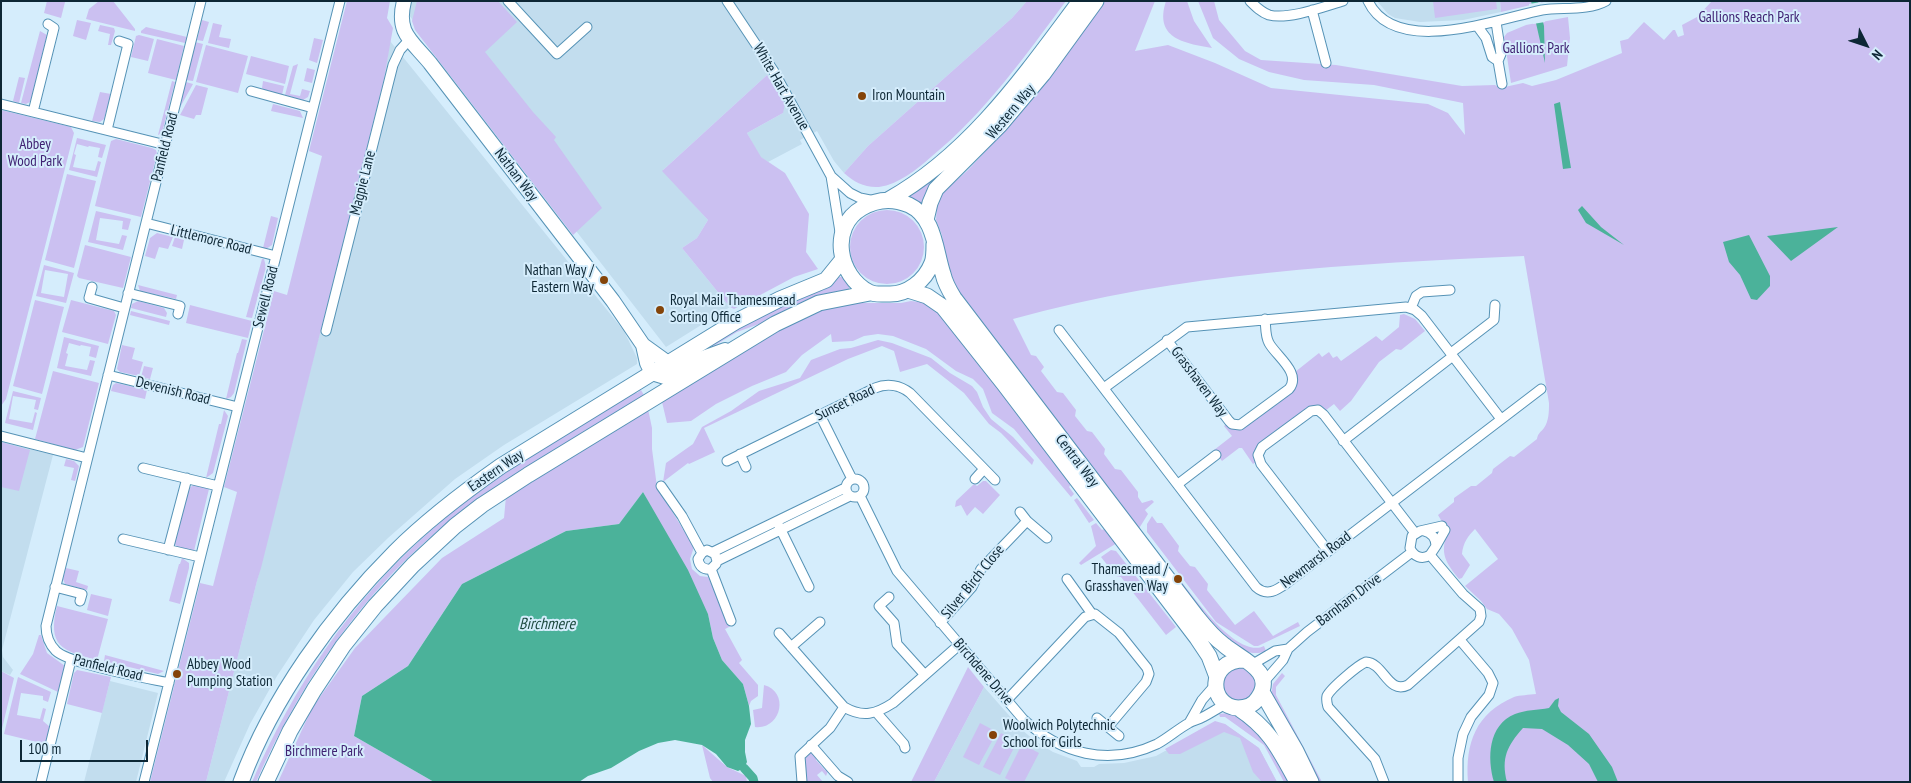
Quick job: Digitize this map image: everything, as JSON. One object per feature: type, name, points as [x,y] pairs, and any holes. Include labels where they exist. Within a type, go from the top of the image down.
[{"type":"main road","name":"Western Way","points":[[883,200],[917,183],[978,129],[1025,75],[1080,1]]},
{"type":"main road","name":"Western Way","points":[[926,220],[936,189],[1000,125],[1043,74],[1096,1]]},
{"type":"main road","points":[[883,200],[900,202],[918,210],[926,220],[934,244],[932,262],[925,276],[908,290],[894,295],[870,293],[846,270],[843,259],[841,236],[846,223],[857,210],[883,200]]},
{"type":"main road","name":"Central Way","points":[[934,244],[943,274],[954,298],[1197,617],[1213,636],[1258,670],[1262,687],[1311,782]]},
{"type":"main road","name":"Eastern Way","points":[[241,782],[278,706],[334,621],[395,552],[456,498],[501,466],[763,306],[826,280],[843,259]]},
{"type":"main road","name":"Central Way","points":[[908,290],[927,296],[943,307],[1197,638],[1208,656],[1220,698],[1261,725],[1268,732],[1297,782]]},
{"type":"main road","name":"Eastern Way","points":[[266,782],[290,731],[343,646],[375,606],[413,565],[455,526],[482,505],[528,475],[775,324],[805,308],[834,299],[870,293]]},
{"type":"main road","points":[[1216,680],[1221,669],[1227,664],[1235,660],[1249,662]]},
{"type":"main road","points":[[1232,706],[1252,704],[1258,699],[1262,687]]},
{"type":"street","name":"Panfield Road","points":[[169,683],[72,660],[54,649],[47,635],[46,626],[201,1]]},
{"type":"street","name":"Sewell Road","points":[[144,782],[340,1]]},
{"type":"street","name":"Nathan Way","points":[[404,1],[400,19],[405,33],[410,40],[430,62],[643,345],[668,363]]},
{"type":"street","points":[[508,1],[557,54],[587,26]]},
{"type":"street","name":"White Hart Avenue","points":[[727,1],[773,70],[831,176],[841,236]]},
{"type":"street","points":[[1250,1],[1257,9],[1269,15],[1278,16],[1312,10],[1342,1]]},
{"type":"street","points":[[1368,1],[1377,15],[1386,22],[1402,28],[1430,32],[1460,30],[1543,10],[1592,6],[1606,1]]},
{"type":"street","points":[[1312,10],[1326,63]]},
{"type":"street","points":[[1496,22],[1501,54],[1498,61],[1502,84]]},
{"type":"street","points":[[33,112],[54,28],[48,24]]},
{"type":"street","points":[[1478,26],[1486,38],[1492,57],[1498,61]]},
{"type":"street","name":"Magpie Lane","points":[[326,331],[393,65],[400,50],[410,40]]},
{"type":"street","points":[[107,130],[128,44],[119,41]]},
{"type":"street","points":[[251,91],[313,108]]},
{"type":"street","points":[[1,104],[166,145]]},
{"type":"street","name":"White Hart Avenue","points":[[831,176],[850,193],[860,198],[883,200]]},
{"type":"street","name":"Littlemore Road","points":[[146,223],[276,256]]},
{"type":"street","points":[[92,287],[89,298],[124,308]]},
{"type":"street","points":[[1411,308],[1416,296],[1422,292],[1450,290]]},
{"type":"street","points":[[128,293],[180,306],[178,314]]},
{"type":"street","points":[[1343,440],[1494,320],[1495,304]]},
{"type":"street","points":[[1104,388],[1187,326],[1400,307],[1411,308],[1422,316],[1501,419]]},
{"type":"street","name":"Grasshaven Way","points":[[1167,340],[1228,421],[1232,424],[1240,425],[1289,389],[1293,383],[1293,375],[1268,341],[1265,319]]},
{"type":"street","name":"Newmarsh Road","points":[[1059,330],[1260,590],[1268,593],[1275,591],[1541,389]]},
{"type":"street","points":[[652,373],[665,377],[670,376],[700,359],[743,344]]},
{"type":"street","name":"Nathan Way","points":[[643,345],[647,363],[652,373]]},
{"type":"street","name":"Devenish Road","points":[[108,375],[238,407]]},
{"type":"street","name":"Sunset Road","points":[[726,461],[880,386],[888,385],[902,388],[910,393],[994,480]]},
{"type":"street","points":[[1328,551],[1261,464],[1258,455],[1262,447],[1307,412],[1314,410],[1321,412],[1391,503],[1420,532],[1432,534],[1435,538],[1436,546]]},
{"type":"street","name":"Birchdene Drive","points":[[820,415],[852,479],[863,483],[864,491],[860,496],[897,571],[1023,719],[1046,738],[1073,750],[1095,754],[1125,754],[1164,740],[1189,723],[1232,706]]},
{"type":"street","points":[[1,436],[87,458]]},
{"type":"street","points":[[740,454],[746,467]]},
{"type":"street","points":[[1178,484],[1216,455]]},
{"type":"street","points":[[143,468],[218,486]]},
{"type":"street","points":[[974,479],[984,469]]},
{"type":"street","points":[[168,550],[187,478]]},
{"type":"street","points":[[852,479],[848,481],[847,493],[855,498],[860,496]]},
{"type":"street","points":[[661,486],[682,516],[702,553]]},
{"type":"street","points":[[715,556],[777,521],[846,488]]},
{"type":"street","points":[[715,556],[781,530],[850,496]]},
{"type":"street","points":[[1020,512],[1027,521],[1047,538]]},
{"type":"street","points":[[777,521],[810,587]]},
{"type":"street","name":"Silver Birch Close","points":[[940,623],[972,587],[981,569],[1027,521]]},
{"type":"street","points":[[1444,528],[1436,546],[1427,557],[1418,557],[1412,552],[1410,539],[1420,532],[1444,528]]},
{"type":"street","points":[[123,539],[200,558]]},
{"type":"street","points":[[707,550],[715,556],[716,564],[711,569],[700,566],[698,559],[707,550]]},
{"type":"street","name":"Barnham Drive","points":[[1262,687],[1283,660],[1288,649],[1307,632],[1412,552]]},
{"type":"street","points":[[1384,782],[1375,759],[1328,707],[1326,702],[1327,696],[1359,665],[1366,662],[1375,665],[1392,684],[1403,688],[1479,622],[1481,616],[1480,609],[1463,594],[1430,555]]},
{"type":"street","points":[[711,569],[731,622]]},
{"type":"street","points":[[1067,580],[1092,614]]},
{"type":"street","points":[[55,587],[82,594],[80,601]]},
{"type":"street","points":[[889,597],[879,606],[894,623],[896,644],[925,675]]},
{"type":"street","points":[[1007,700],[1084,618],[1092,614],[1099,616],[1119,633],[1148,671],[1146,682],[1108,727]]},
{"type":"street","points":[[791,647],[820,622]]},
{"type":"street","points":[[779,633],[844,707],[854,713],[863,714],[876,712],[893,703],[959,645]]},
{"type":"street","points":[[1458,782],[1458,758],[1463,734],[1471,717],[1489,695],[1493,683],[1488,673],[1460,640]]},
{"type":"street","name":"Barnham Drive","points":[[1249,662],[1275,651],[1288,649]]},
{"type":"street","points":[[41,782],[72,660]]},
{"type":"street","name":"Birchdene Drive","points":[[1189,723],[1216,680]]},
{"type":"street","points":[[802,782],[800,756],[830,728],[844,707]]},
{"type":"street","points":[[876,712],[904,744],[905,748]]},
{"type":"street","points":[[1097,718],[1119,736]]},
{"type":"street","points":[[811,745],[838,776],[848,782]]},
{"type":"shaded area","points":[[398,1],[1027,1],[1012,18],[868,146],[844,173],[834,161],[817,131],[800,140],[802,144],[768,162],[760,157],[747,133],[783,113],[767,75],[663,170],[708,220],[697,238],[682,248],[730,307],[666,347]]},
{"type":"shaded area","points":[[1377,1],[1500,1],[1501,12],[1463,20],[1420,22],[1395,18],[1388,14]]},
{"type":"shaded area","points":[[390,41],[624,331],[637,358],[637,364],[504,445],[455,479],[388,538],[353,572],[314,620],[277,676],[250,724],[224,782],[206,782],[384,79]]},
{"type":"shaded area","points":[[1,442],[53,455],[2,650],[3,657],[13,670],[10,675],[1,671]]},
{"type":"shaded area","points":[[110,681],[158,693],[136,782],[84,782]]},
{"type":"shaded area","name":"Woolwich Polytechnic School for Girls","points":[[984,687],[1021,729],[1035,741],[1053,752],[1077,761],[1081,767],[1124,763],[1156,756],[1165,751],[1178,748],[1225,724],[1259,748],[1277,782],[934,782]]},
{"type":"green space","points":[[47,1],[65,2],[61,18],[44,13]]},
{"type":"green space","points":[[99,1],[113,1],[135,31],[86,19],[89,9]]},
{"type":"green space","points":[[347,1],[390,1],[387,18],[393,28],[384,79],[261,568],[206,782],[150,782],[200,583],[213,586],[237,492],[224,487],[274,291],[287,295],[322,156],[309,151]]},
{"type":"green space","points":[[417,1],[498,1],[517,22],[485,52],[533,112],[556,137],[554,140],[602,208],[573,235],[415,30],[412,21]]},
{"type":"green space","points":[[1027,1],[1066,1],[987,103],[951,140],[913,171],[893,183],[879,187],[864,185],[856,182],[844,173],[868,146],[1012,18]]},
{"type":"green space","name":"Gallions Reach Park","points":[[1104,1],[1155,1],[1135,51],[1168,45],[1271,88],[1428,104],[1448,113],[1465,135],[1463,103],[1374,85],[1304,80],[1269,72],[1239,59],[1213,38],[1198,1],[1214,1],[1219,20],[1245,51],[1261,60],[1336,65],[1462,86],[1495,85],[1500,88],[1523,83],[1532,86],[1556,80],[1622,53],[1620,41],[1628,39],[1644,22],[1664,40],[1673,30],[1675,30],[1678,37],[1684,35],[1682,25],[1697,17],[1712,1],[1910,1],[1910,782],[1468,782],[1471,742],[1482,721],[1490,712],[1514,697],[1536,694],[1529,660],[1512,629],[1499,614],[1487,609],[1465,586],[1498,559],[1475,529],[1463,546],[1462,554],[1470,565],[1462,578],[1459,579],[1447,563],[1445,557],[1444,546],[1448,532],[1438,515],[1454,502],[1454,498],[1471,486],[1476,486],[1492,473],[1493,469],[1510,456],[1514,457],[1537,439],[1547,422],[1549,403],[1524,256],[1331,267],[1267,273],[1139,290],[1013,319],[1031,355],[1036,356],[1044,367],[1041,371],[1057,392],[1063,393],[1076,410],[1075,416],[1087,431],[1092,432],[1105,449],[1104,454],[1115,469],[1121,470],[1138,492],[1138,497],[1142,503],[1152,500],[1154,502],[1145,510],[1148,514],[1138,530],[962,301],[947,271],[942,235],[936,220],[937,203],[943,192],[967,171],[1013,122]]},
{"type":"green space","points":[[1166,1],[1187,1],[1194,21],[1212,48],[1182,41],[1168,31],[1164,23],[1163,13]]},
{"type":"green space","points":[[1433,1],[1496,1],[1497,9],[1435,18]]},
{"type":"green space","name":"Gallions Park","points":[[1500,1],[1548,1],[1501,12]]},
{"type":"green space","name":"Gallions Park","points":[[1568,17],[1570,38],[1567,66],[1511,83],[1504,37],[1507,33],[1526,25]]},
{"type":"green space","points":[[77,20],[91,23],[86,40],[73,36]]},
{"type":"green space","points":[[202,20],[209,22],[203,41],[197,40]]},
{"type":"green space","points":[[213,23],[222,25],[219,37],[231,39],[229,48],[208,43]]},
{"type":"green space","points":[[100,25],[114,28],[115,31],[111,45],[108,45],[110,34],[98,31]]},
{"type":"green space","points":[[146,27],[187,37],[185,43],[141,33]]},
{"type":"green space","points":[[40,31],[47,35],[32,96],[30,102],[26,104],[21,103]]},
{"type":"green space","points":[[136,36],[154,39],[148,61],[131,57]]},
{"type":"green space","points":[[314,38],[323,40],[317,63],[309,60]]},
{"type":"green space","points":[[157,39],[184,46],[176,80],[148,73]]},
{"type":"green space","points":[[195,42],[203,44],[193,81],[186,80]]},
{"type":"green space","points":[[206,45],[248,56],[238,93],[196,82]]},
{"type":"green space","points":[[251,56],[289,66],[285,84],[246,74]]},
{"type":"green space","points":[[298,64],[290,94],[300,96],[302,89],[310,91],[308,97],[303,100],[285,95],[293,66]]},
{"type":"green space","points":[[307,68],[315,70],[312,83],[304,81]]},
{"type":"green space","points":[[767,75],[785,104],[783,113],[747,133],[761,157],[785,173],[809,214],[806,252],[818,269],[794,277],[734,309],[730,307],[682,248],[697,238],[708,220],[662,171]]},
{"type":"green space","points":[[19,77],[25,78],[19,103],[13,101]]},
{"type":"green space","points":[[172,81],[175,82],[162,133],[158,135]]},
{"type":"green space","points":[[263,81],[284,86],[282,95],[265,91],[262,88]]},
{"type":"green space","points":[[186,82],[193,84],[178,111]]},
{"type":"green space","points":[[196,85],[208,88],[201,115],[196,115],[194,119],[180,115]]},
{"type":"green space","points":[[100,92],[111,94],[104,119],[100,122],[92,121]]},
{"type":"green space","points":[[273,104],[300,111],[303,118],[271,111]]},
{"type":"green space","name":"Abbey Wood Park","points":[[1,110],[71,127],[74,133],[6,399],[1,406]]},
{"type":"green space","points":[[77,138],[106,145],[102,158],[98,157],[100,148],[77,144],[74,154],[76,155],[73,167],[95,171],[98,161],[101,162],[97,177],[69,170]]},
{"type":"green space","points":[[116,139],[156,150],[157,154],[141,217],[95,206],[111,141]]},
{"type":"green space","points":[[957,155],[924,201],[921,203],[910,197],[910,193]]},
{"type":"green space","points":[[67,174],[96,181],[74,268],[45,260]]},
{"type":"green space","points":[[880,210],[894,210],[908,216],[918,226],[924,240],[924,254],[918,268],[908,278],[894,284],[880,284],[866,278],[856,268],[850,254],[850,240],[856,226],[866,216]]},
{"type":"green space","points":[[96,211],[131,219],[128,230],[122,229],[123,221],[100,218],[96,240],[119,244],[122,235],[127,236],[123,250],[88,242]]},
{"type":"green space","points":[[271,216],[278,218],[272,245],[266,249],[263,248]]},
{"type":"green space","points":[[157,233],[173,237],[168,249],[159,247],[155,259],[145,256],[150,238]]},
{"type":"green space","points":[[175,237],[184,240],[182,249],[172,246]]},
{"type":"green space","points":[[85,245],[131,257],[123,288],[77,276]]},
{"type":"green space","points":[[262,259],[264,259],[266,267],[252,318],[246,317]]},
{"type":"green space","points":[[44,265],[74,273],[66,303],[36,296]],"holes":[[[45,270],[68,274],[64,297],[41,293]]]},
{"type":"green space","points":[[839,277],[842,277],[849,286],[849,289],[825,295],[773,319],[737,332],[669,373],[743,323],[804,296],[824,290]]},
{"type":"green space","points":[[138,285],[177,295],[176,299],[140,291]]},
{"type":"green space","points":[[35,300],[64,307],[42,394],[13,386]]},
{"type":"green space","points":[[71,300],[114,311],[116,315],[108,344],[62,332]]},
{"type":"green space","points":[[138,301],[164,308],[167,313],[166,317],[131,308],[132,304]]},
{"type":"green space","points":[[911,301],[928,303],[937,310],[1072,483],[1069,487],[1074,494],[1071,497],[1014,429],[992,413],[983,389],[973,379],[956,371],[926,349],[893,336],[878,334],[864,336],[853,341],[832,342],[831,334],[802,355],[786,372],[716,404],[691,421],[667,423],[662,402],[776,330],[830,307],[856,303],[901,303]]},
{"type":"green space","points":[[190,305],[252,321],[248,338],[186,323]]},
{"type":"green space","points":[[131,311],[170,321],[169,325],[130,315]]},
{"type":"green space","points":[[1404,314],[1415,319],[1425,331],[1401,350],[1396,349],[1379,362],[1351,401],[1340,411],[1334,404],[1325,411],[1314,406],[1306,409],[1259,445],[1256,450],[1256,462],[1253,464],[1242,448],[1239,448],[1222,461],[1214,450],[1232,436],[1224,426],[1227,424],[1229,426],[1292,390],[1295,372],[1319,353],[1322,357],[1329,352],[1333,358],[1337,356],[1341,361],[1376,336],[1382,341],[1399,327],[1400,315]]},
{"type":"green space","points":[[64,337],[99,346],[96,358],[89,356],[91,347],[69,343],[66,353],[68,354],[65,366],[87,370],[90,360],[95,361],[91,376],[57,368]]},
{"type":"green space","points":[[242,339],[247,340],[234,393],[226,399],[237,353]]},
{"type":"green space","points":[[878,340],[892,343],[931,358],[950,373],[972,386],[991,419],[1013,437],[1034,460],[1032,465],[1001,433],[989,424],[964,393],[927,364],[900,372],[894,351],[882,346],[848,359],[704,428],[715,452],[688,463],[663,482],[666,463],[693,444],[702,427],[731,411],[759,391],[800,378],[811,360],[840,349],[851,348]]},
{"type":"green space","points":[[122,345],[135,348],[132,359],[143,362],[139,376],[120,372],[117,369]]},
{"type":"green space","points":[[144,366],[153,368],[150,379],[141,377]]},
{"type":"green space","points":[[53,371],[99,383],[83,447],[75,450],[35,439]]},
{"type":"green space","points":[[116,383],[147,390],[145,399],[111,391]]},
{"type":"green space","points":[[634,390],[637,393],[641,390],[645,397],[473,503],[405,561],[374,593],[320,664],[275,741],[256,782],[252,782],[286,713],[326,648],[373,588],[399,561],[427,534],[501,475]]},
{"type":"green space","points":[[13,391],[41,398],[38,410],[34,409],[36,400],[13,396],[9,419],[32,423],[35,412],[37,413],[33,430],[5,423]]},
{"type":"green space","name":"Birchmere Park","points":[[648,409],[652,428],[652,449],[657,487],[694,547],[690,559],[692,569],[700,576],[708,577],[731,626],[725,629],[742,660],[739,663],[758,685],[758,696],[751,701],[749,706],[743,684],[722,660],[713,638],[708,614],[643,492],[619,524],[566,531],[462,584],[408,666],[362,696],[354,736],[434,782],[278,782],[312,708],[355,648],[442,558],[504,518],[506,496]]},
{"type":"green space","points":[[224,410],[228,416],[213,473],[206,478],[219,424],[221,424]]},
{"type":"green space","points":[[1,442],[30,450],[19,491],[1,487]]},
{"type":"green space","points":[[66,459],[74,461],[79,466],[75,481],[71,480],[74,468],[64,466]]},
{"type":"green space","points":[[986,481],[1000,495],[983,514],[975,507],[967,516],[961,505],[955,507],[956,501],[974,484],[977,486]]},
{"type":"green space","points":[[195,484],[209,489],[194,551],[179,549],[174,543],[189,488]]},
{"type":"green space","points":[[1077,498],[1094,520],[1089,523],[1074,500]]},
{"type":"green space","points":[[1152,516],[1157,523],[1162,523],[1179,546],[1178,551],[1190,566],[1195,567],[1208,584],[1207,590],[1235,625],[1254,611],[1273,636],[1298,622],[1300,626],[1258,646],[1254,646],[1216,622],[1147,532],[1147,524]]},
{"type":"green space","points":[[1096,523],[1102,530],[1106,528],[1117,543],[1081,565],[1079,563],[1096,546],[1091,526]]},
{"type":"green space","points":[[1111,550],[1116,551],[1176,627],[1166,635],[1121,577],[1116,576],[1101,557]]},
{"type":"green space","points":[[182,558],[189,563],[189,568],[180,604],[169,601]]},
{"type":"green space","points":[[66,568],[79,571],[76,582],[88,586],[87,590],[65,584],[63,579]]},
{"type":"green space","points":[[1181,581],[1207,613],[1230,636],[1242,644],[1254,648],[1264,646],[1266,651],[1254,653],[1241,649],[1229,641],[1205,618],[1178,584]]},
{"type":"green space","points":[[91,594],[112,599],[108,616],[87,610]]},
{"type":"green space","points":[[57,606],[108,619],[97,660],[66,650],[60,645],[54,630]]},
{"type":"green space","points":[[39,635],[41,635],[47,653],[65,666],[58,692],[20,674],[33,654]]},
{"type":"green space","points":[[105,655],[164,671],[158,674],[104,661]]},
{"type":"green space","points":[[968,667],[984,687],[934,782],[911,782]]},
{"type":"green space","points":[[1240,667],[1247,668],[1252,672],[1256,677],[1256,691],[1252,696],[1247,700],[1240,701],[1233,700],[1228,696],[1224,691],[1223,684],[1224,677],[1228,672],[1233,668]]},
{"type":"green space","points":[[77,670],[111,677],[102,713],[67,704],[74,673]]},
{"type":"green space","points":[[1,671],[14,678],[1,733]]},
{"type":"green space","points":[[1282,673],[1285,676],[1276,687],[1276,695],[1322,782],[1317,782],[1271,696],[1273,684]]},
{"type":"green space","points":[[18,677],[51,692],[48,702],[43,700],[43,696],[21,693],[17,715],[40,719],[43,708],[46,709],[43,721],[50,727],[45,744],[4,734]]},
{"type":"green space","points":[[764,685],[772,689],[777,695],[779,710],[771,723],[755,727],[753,710],[762,708]]},
{"type":"green space","points":[[1228,713],[1253,724],[1292,782],[1284,782],[1264,745],[1225,717],[1220,717],[1219,714]]},
{"type":"green space","points":[[1215,721],[1225,724],[1259,748],[1277,782],[1262,782],[1253,772],[1240,738],[1224,732],[1180,754],[1169,754],[1165,749]]},
{"type":"green space","points":[[980,723],[997,732],[979,765],[963,757]]},
{"type":"green space","points":[[1001,733],[1017,742],[1000,775],[983,767]]},
{"type":"green space","points":[[1022,744],[1039,753],[1024,782],[1013,782],[1005,778]]},
{"type":"green space","points":[[702,745],[727,767],[746,776],[747,782],[713,782],[710,778]]},
{"type":"green space","points":[[809,752],[816,756],[816,760],[828,771],[826,776],[822,771],[817,775],[823,782],[807,782],[803,756]]},
{"type":"water","points":[[1531,1],[1538,1],[1544,26],[1545,63]]},
{"type":"water","points":[[1560,102],[1571,168],[1563,169],[1554,104]]},
{"type":"water","points":[[1582,206],[1601,227],[1624,245],[1586,223],[1578,210]]},
{"type":"water","points":[[1838,227],[1791,261],[1767,236]]},
{"type":"water","points":[[1749,235],[1770,276],[1770,286],[1757,300],[1751,299],[1740,275],[1729,262],[1723,242]]},
{"type":"water","name":"Birchmere","points":[[643,492],[688,570],[708,614],[713,638],[722,660],[743,684],[749,706],[751,724],[745,740],[747,762],[744,768],[738,771],[727,767],[716,754],[702,745],[675,740],[658,743],[639,751],[611,768],[588,776],[579,782],[434,782],[354,736],[362,696],[408,666],[462,584],[566,531],[619,524]]},
{"type":"water","points":[[1559,698],[1558,706],[1561,712],[1589,734],[1612,767],[1618,782],[1598,782],[1589,764],[1568,745],[1542,729],[1523,728],[1509,747],[1505,759],[1507,782],[1494,782],[1490,753],[1499,726],[1515,714],[1549,708]]},
{"type":"pier","points":[[1541,2],[1545,22],[1533,24],[1529,4]]},
{"type":"waterway","points":[[744,768],[753,778],[754,782]]},
{"type":"place","name":"Iron Mountain","points":[[862,96]]},
{"type":"place","name":"Nathan Way / Eastern Way","points":[[604,280]]},
{"type":"place","name":"Royal Mail Thamesmead Sorting Office","points":[[660,310]]},
{"type":"place","name":"Thamesmead / Grasshaven Way","points":[[1178,579]]},
{"type":"place","name":"Abbey Wood Pumping Station","points":[[177,674]]},
{"type":"place","name":"Woolwich Polytechnic School for Girls","points":[[993,735]]}]
